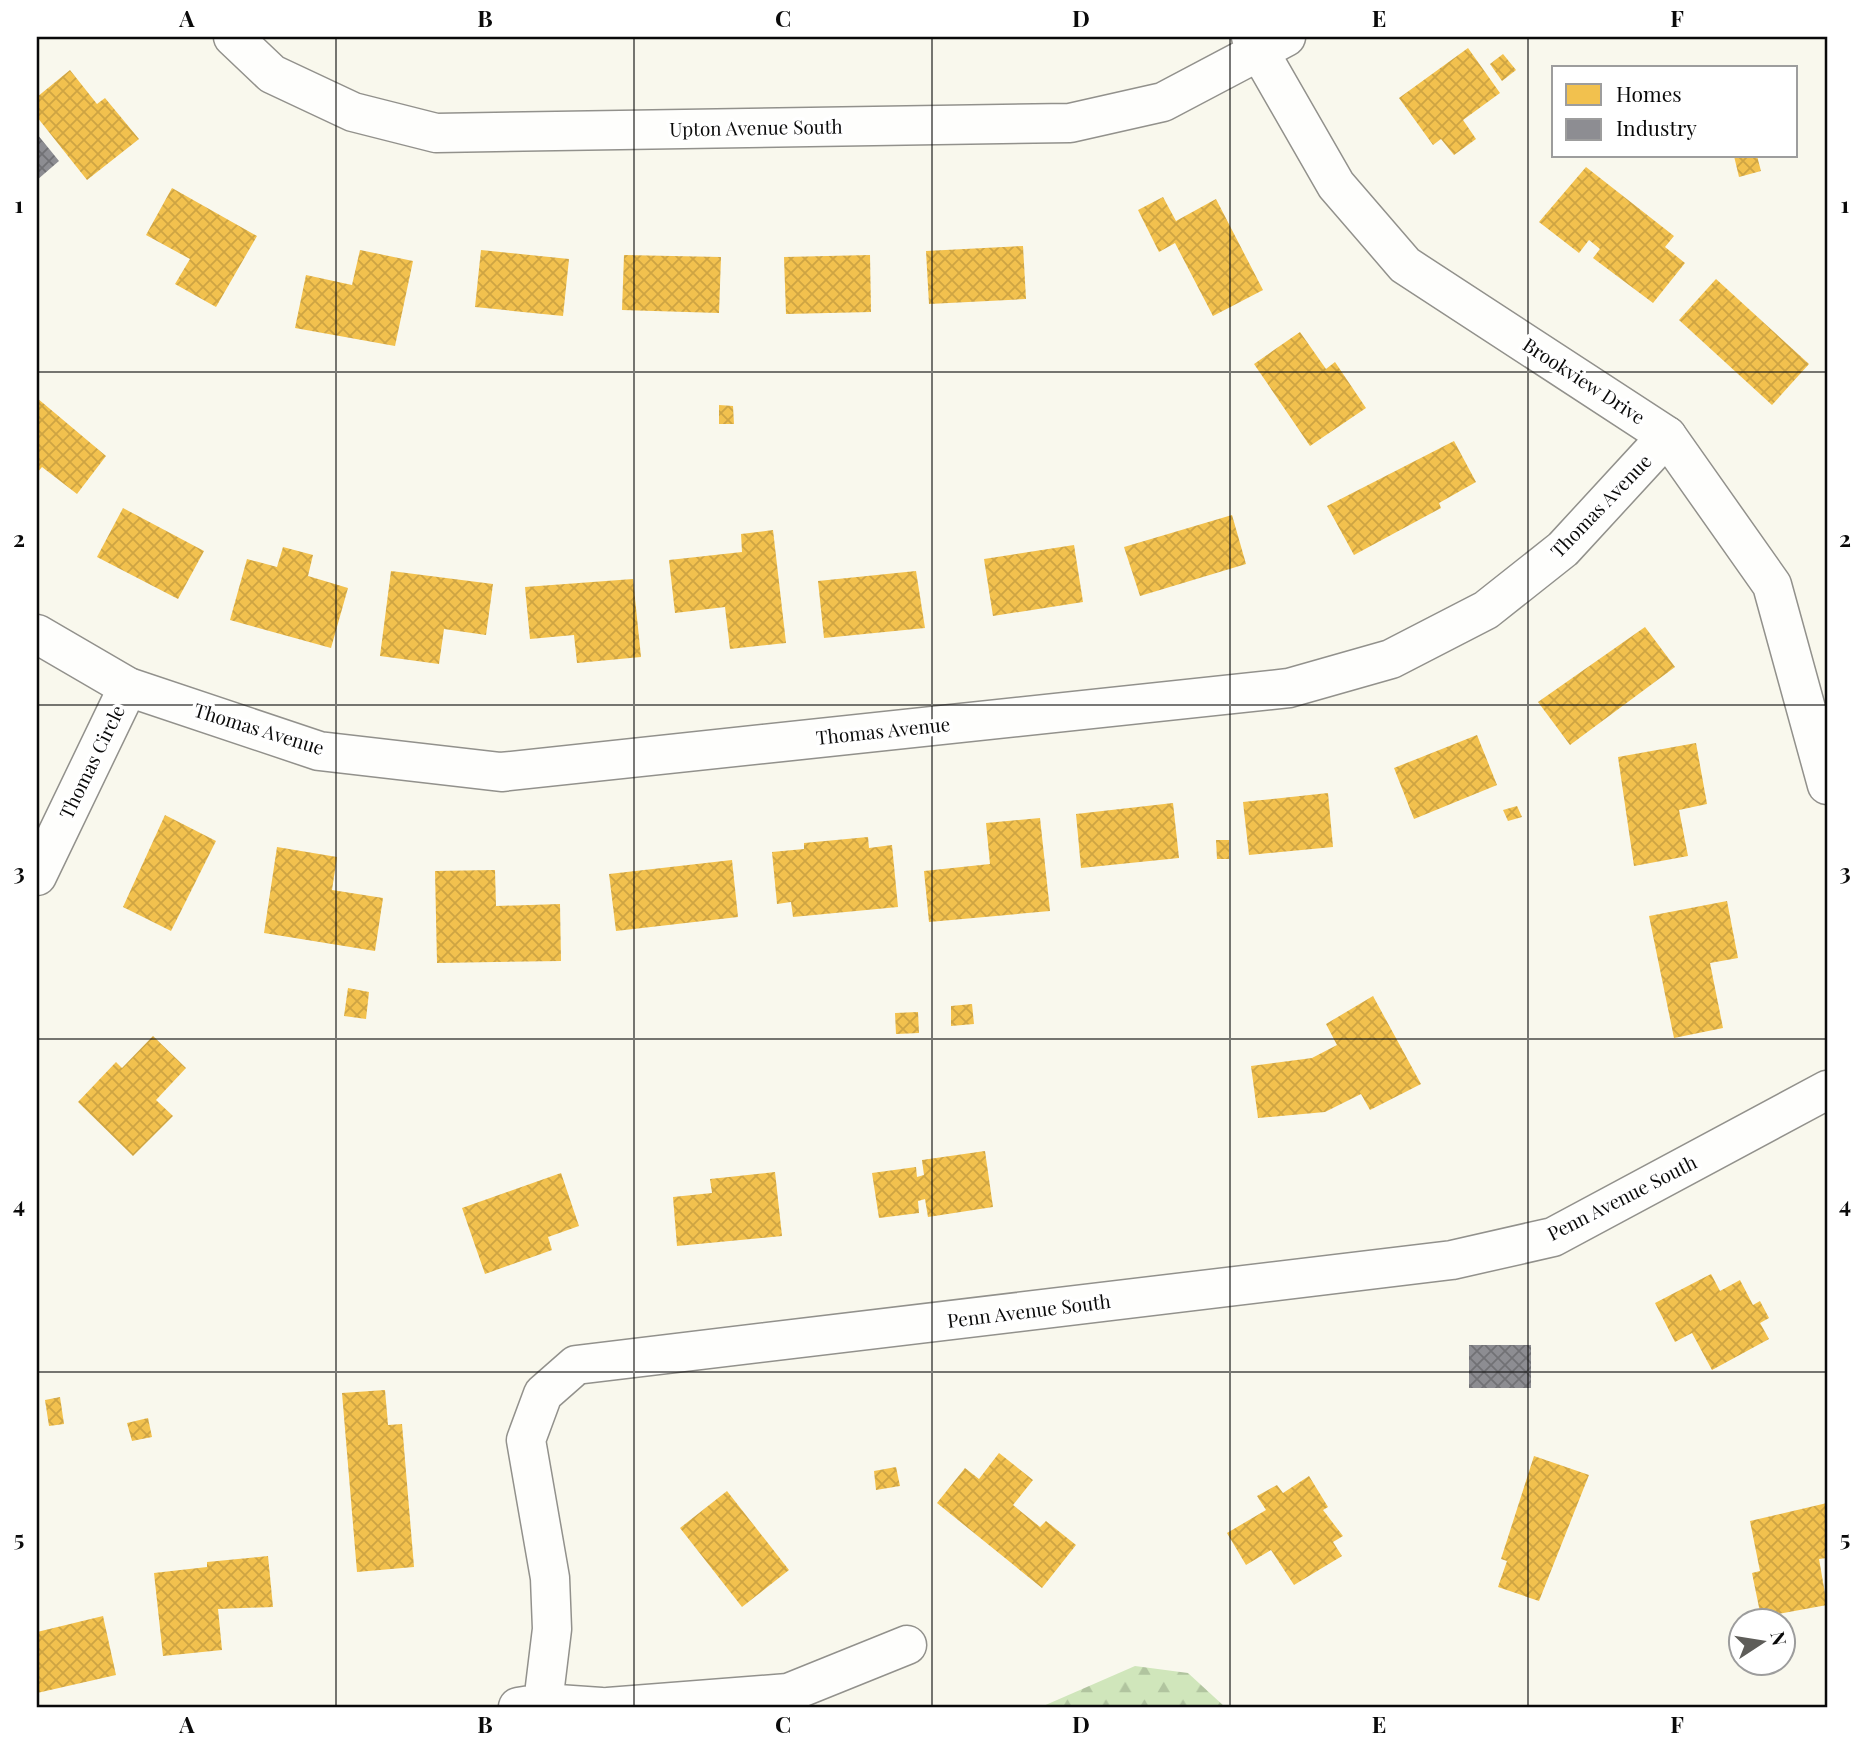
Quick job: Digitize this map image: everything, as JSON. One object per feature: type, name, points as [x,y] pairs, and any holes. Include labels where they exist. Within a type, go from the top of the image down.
[{"type":"street","name":"Upton Avenue South","points":[[233,37],[272,74],[353,113],[436,133],[1070,123],[1163,102],[1265,42]]},
{"type":"street","name":"Brookview Drive","points":[[1265,42],[1336,185],[1405,265],[1668,436],[1772,585],[1827,785]]},
{"type":"street","name":"Thomas Avenue","points":[[37,634],[128,687],[319,751],[501,772],[1289,688],[1391,659],[1486,610],[1563,549],[1668,436]]},
{"type":"street","name":"Thomas Circle","points":[[37,876],[128,687]]},
{"type":"street","name":"Penn Avenue South","points":[[530,1705],[552,1629],[550,1578],[526,1440],[543,1394],[576,1366],[1452,1260],[1553,1237],[1827,1090]]},
{"type":"street","points":[[608,1707],[788,1693],[907,1645]]},
{"type":"street","points":[[530,1705],[601,1707]]},
{"type":"green space","points":[[1135,1666],[1188,1673],[1225,1707],[1041,1707]]},
{"type":"building: Homes","points":[[1468,48],[1500,93],[1463,120],[1476,139],[1454,155],[1441,139],[1433,145],[1399,98]]},
{"type":"building: Homes","points":[[1503,54],[1516,70],[1502,81],[1490,64]]},
{"type":"building: Homes","points":[[70,70],[97,104],[105,98],[139,139],[87,180],[37,117],[37,97]]},
{"type":"building: Homes","points":[[1734,158],[1758,158],[1761,171],[1739,177]]},
{"type":"building: Homes","points":[[1586,167],[1674,236],[1665,247],[1685,263],[1653,303],[1593,258],[1600,249],[1589,240],[1579,253],[1539,222]]},
{"type":"building: Homes","points":[[172,188],[257,236],[216,307],[175,284],[190,259],[146,235]]},
{"type":"building: Homes","points":[[1163,197],[1176,221],[1216,199],[1263,290],[1213,316],[1175,243],[1159,252],[1138,210]]},
{"type":"building: Homes","points":[[1023,246],[1026,299],[929,304],[926,251]]},
{"type":"building: Homes","points":[[360,250],[413,261],[395,346],[295,328],[306,275],[352,285]]},
{"type":"building: Homes","points":[[481,250],[569,259],[563,316],[475,307]]},
{"type":"building: Homes","points":[[624,255],[721,257],[719,313],[622,310]]},
{"type":"building: Homes","points":[[870,255],[871,312],[786,314],[784,257]]},
{"type":"building: Homes","points":[[1716,279],[1809,364],[1772,405],[1679,320]]},
{"type":"building: Homes","points":[[1300,332],[1326,369],[1335,362],[1366,408],[1310,446],[1254,364]]},
{"type":"building: Homes","points":[[37,398],[106,456],[77,494],[42,467],[37,473]]},
{"type":"building: Homes","points":[[719,405],[733,406],[734,424],[719,424]]},
{"type":"building: Homes","points":[[1454,441],[1476,482],[1439,503],[1441,508],[1354,555],[1327,506]]},
{"type":"building: Homes","points":[[123,508],[204,551],[178,599],[97,557]]},
{"type":"building: Homes","points":[[1232,515],[1246,564],[1140,596],[1124,547]]},
{"type":"building: Homes","points":[[773,530],[786,643],[730,649],[725,607],[675,613],[669,560],[742,552],[741,534]]},
{"type":"building: Homes","points":[[1074,545],[1083,602],[993,616],[984,559]]},
{"type":"building: Homes","points":[[283,547],[313,555],[308,576],[348,588],[331,648],[230,620],[247,559],[277,567]]},
{"type":"building: Homes","points":[[391,571],[493,584],[486,635],[444,629],[439,664],[380,656]]},
{"type":"building: Homes","points":[[916,571],[925,628],[824,638],[818,581]]},
{"type":"building: Homes","points":[[633,579],[641,657],[577,663],[574,635],[530,639],[525,587]]},
{"type":"building: Homes","points":[[1645,627],[1675,667],[1570,745],[1538,702]]},
{"type":"building: Homes","points":[[1477,735],[1497,785],[1414,819],[1394,768]]},
{"type":"building: Homes","points":[[1696,743],[1707,804],[1679,810],[1688,856],[1634,866],[1618,757]]},
{"type":"building: Homes","points":[[1328,793],[1333,847],[1249,855],[1243,802]]},
{"type":"building: Homes","points":[[1173,803],[1179,858],[1081,868],[1076,814]]},
{"type":"building: Homes","points":[[1517,806],[1522,817],[1508,821],[1503,810]]},
{"type":"building: Homes","points":[[165,815],[216,841],[171,931],[123,907]]},
{"type":"building: Homes","points":[[1040,818],[1050,911],[929,922],[924,871],[990,864],[986,823]]},
{"type":"building: Homes","points":[[868,837],[869,848],[892,845],[898,907],[793,917],[791,902],[777,904],[772,852],[804,849],[804,843]]},
{"type":"building: Homes","points":[[1216,840],[1229,840],[1229,859],[1217,859]]},
{"type":"building: Homes","points":[[277,847],[337,857],[332,890],[383,898],[375,951],[264,933]]},
{"type":"building: Homes","points":[[732,860],[738,917],[616,931],[609,874]]},
{"type":"building: Homes","points":[[495,870],[496,906],[560,904],[561,961],[437,963],[435,871]]},
{"type":"building: Homes","points":[[1727,901],[1738,958],[1710,963],[1723,1028],[1674,1038],[1649,916]]},
{"type":"building: Homes","points":[[348,988],[369,992],[366,1019],[344,1016]]},
{"type":"building: Homes","points":[[1373,996],[1421,1084],[1370,1110],[1361,1094],[1325,1112],[1258,1118],[1251,1066],[1312,1058],[1337,1045],[1326,1024]]},
{"type":"building: Homes","points":[[972,1004],[974,1024],[951,1026],[951,1006]]},
{"type":"building: Homes","points":[[918,1012],[919,1033],[896,1034],[895,1013]]},
{"type":"building: Homes","points":[[153,1036],[186,1068],[156,1100],[173,1116],[133,1156],[78,1102],[116,1062],[122,1068]]},
{"type":"building: Homes","points":[[985,1151],[993,1207],[928,1217],[925,1199],[918,1201],[919,1213],[879,1218],[872,1173],[916,1167],[917,1177],[924,1175],[922,1160]]},
{"type":"building: Homes","points":[[775,1172],[782,1236],[677,1246],[673,1197],[712,1193],[710,1179]]},
{"type":"building: Homes","points":[[561,1173],[579,1226],[548,1237],[552,1250],[485,1274],[462,1208]]},
{"type":"building: Homes","points":[[1711,1274],[1720,1291],[1740,1280],[1753,1305],[1760,1301],[1769,1318],[1760,1323],[1769,1339],[1712,1370],[1692,1333],[1675,1342],[1655,1303]]},
{"type":"building: Homes","points":[[385,1390],[388,1425],[402,1424],[414,1567],[357,1572],[342,1393]]},
{"type":"building: Homes","points":[[60,1397],[64,1424],[49,1426],[45,1400]]},
{"type":"building: Homes","points":[[148,1418],[152,1437],[132,1441],[127,1423]]},
{"type":"building: Homes","points":[[999,1453],[1033,1480],[1013,1505],[1040,1527],[1046,1521],[1076,1545],[1042,1588],[937,1503],[965,1468],[979,1479]]},
{"type":"building: Homes","points":[[1534,1456],[1589,1475],[1539,1601],[1498,1587],[1507,1561],[1501,1559]]},
{"type":"building: Homes","points":[[896,1467],[900,1486],[876,1490],[874,1471]]},
{"type":"building: Homes","points":[[1309,1476],[1328,1507],[1323,1510],[1343,1536],[1333,1542],[1342,1556],[1294,1585],[1271,1550],[1246,1565],[1227,1533],[1266,1510],[1257,1496],[1277,1485],[1283,1493]]},
{"type":"building: Homes","points":[[727,1491],[789,1570],[742,1607],[680,1528]]},
{"type":"building: Homes","points":[[1827,1503],[1827,1558],[1819,1559],[1827,1605],[1798,1610],[1798,1608],[1759,1608],[1752,1573],[1760,1571],[1750,1521]]},
{"type":"building: Homes","points":[[268,1556],[273,1607],[218,1609],[222,1650],[163,1656],[154,1573],[207,1567],[207,1562]]},
{"type":"building: Homes","points":[[103,1616],[116,1675],[37,1693],[37,1632]]},
{"type":"building: Industry","points":[[37,134],[59,161],[37,180]]},
{"type":"building: Industry","points":[[1469,1345],[1531,1345],[1531,1388],[1469,1388]]}]
